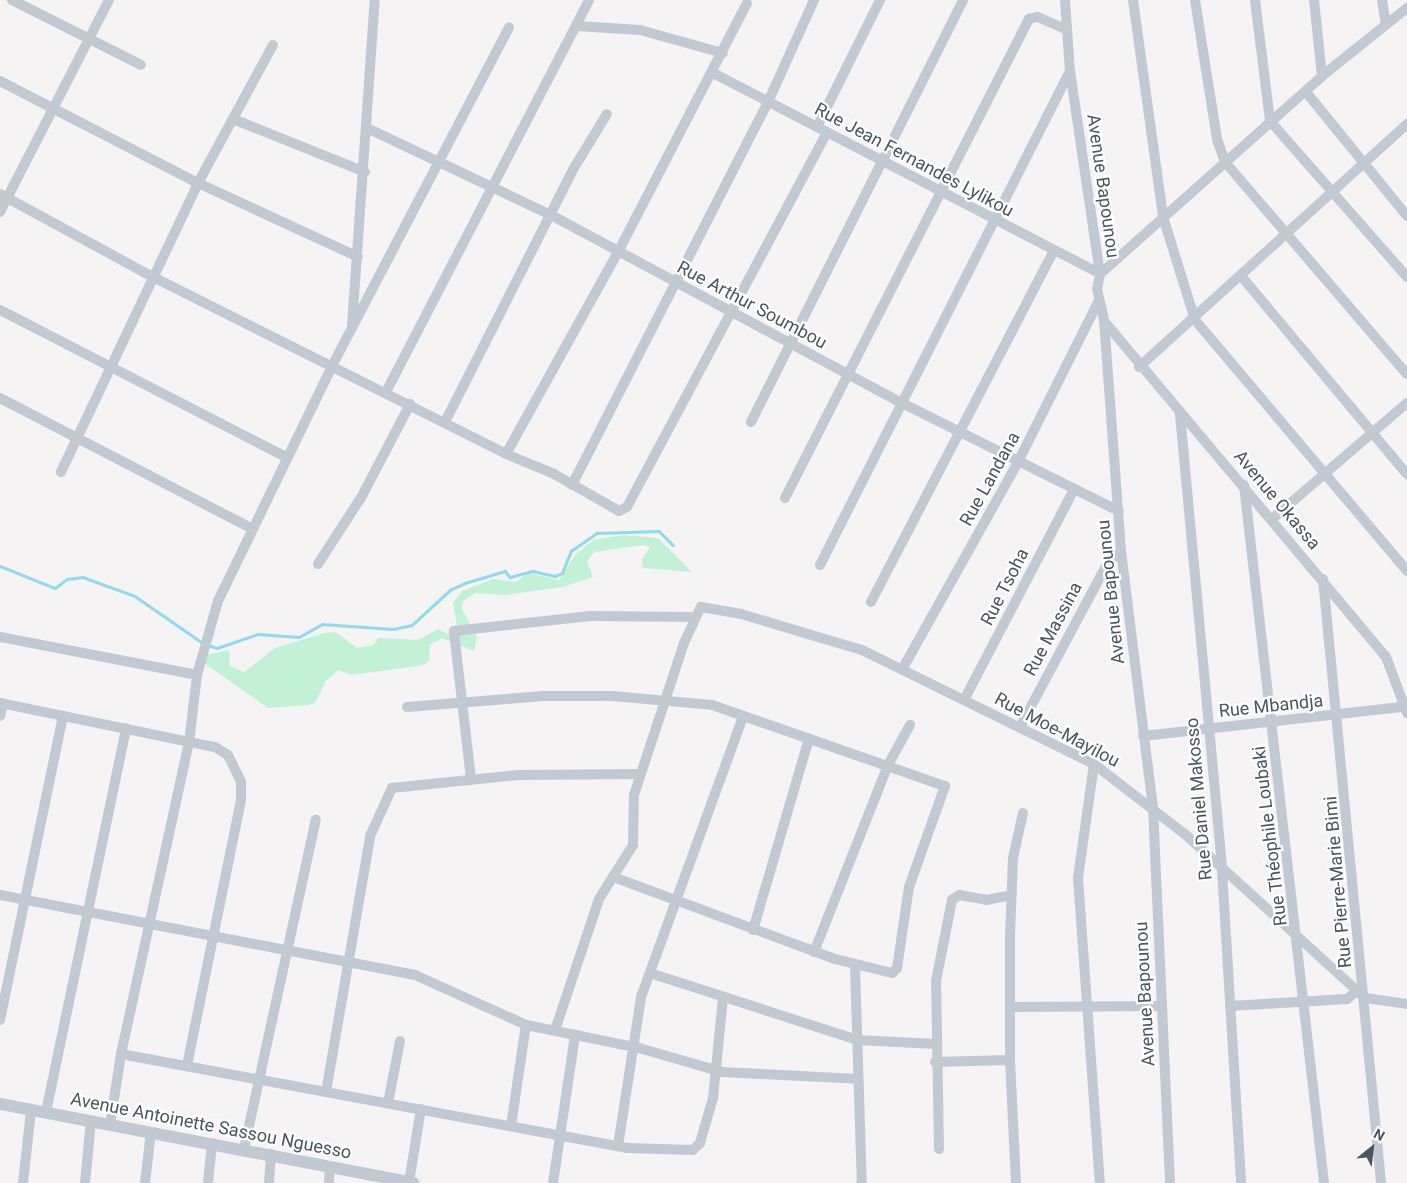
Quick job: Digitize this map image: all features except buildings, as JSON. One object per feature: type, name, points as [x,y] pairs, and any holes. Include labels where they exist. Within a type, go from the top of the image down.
[{"type":"street","points":[[12,0],[141,65]]},
{"type":"street","points":[[0,212],[4,196],[109,0]]},
{"type":"street","points":[[352,331],[369,129],[375,0]]},
{"type":"street","points":[[386,392],[589,0]]},
{"type":"street","points":[[572,485],[674,282],[768,102],[814,0]]},
{"type":"street","points":[[817,127],[880,0]]},
{"type":"street","points":[[751,422],[792,344],[963,0]]},
{"type":"street","name":"Avenue Bapounou","points":[[1065,0],[1070,71],[1100,274],[1098,302],[1104,320],[1121,551],[1153,808],[1170,1183]]},
{"type":"street","points":[[1133,0],[1163,216],[1195,320],[1407,571]]},
{"type":"street","points":[[1195,0],[1217,139],[1225,162],[1407,374]]},
{"type":"street","points":[[1255,0],[1270,121],[1407,277]]},
{"type":"street","points":[[1314,0],[1322,76]]},
{"type":"street","points":[[1382,0],[1386,25]]},
{"type":"street","points":[[506,454],[618,252],[713,73],[747,2]]},
{"type":"street","points":[[1100,274],[1270,121],[1306,92],[1322,76],[1407,8]]},
{"type":"street","points":[[786,498],[1029,19],[1038,17],[1068,30]]},
{"type":"street","points":[[577,26],[640,30],[723,53]]},
{"type":"street","points":[[110,1125],[121,1054],[189,743],[197,675],[218,601],[251,528],[332,366],[352,331],[509,27]]},
{"type":"street","points":[[61,472],[108,366],[198,183],[273,45]]},
{"type":"street","points":[[820,566],[996,223],[1070,71]]},
{"type":"street","name":"Rue Jean Fernandes Lylikou","points":[[713,73],[996,223],[1100,274]]},
{"type":"street","points":[[0,81],[198,183],[358,257]]},
{"type":"street","points":[[1306,92],[1361,163],[1407,216]]},
{"type":"street","points":[[445,422],[551,215],[607,114]]},
{"type":"street","points":[[232,119],[365,172]]},
{"type":"street","points":[[1139,367],[1195,320],[1288,236],[1332,190],[1407,124]]},
{"type":"street","name":"Rue Arthur Soumbou","points":[[369,129],[441,160],[551,215],[904,404],[1119,511]]},
{"type":"street","points":[[4,196],[153,277],[410,404],[506,454],[572,485],[619,511],[627,507],[827,133]]},
{"type":"street","points":[[871,602],[1053,252]]},
{"type":"street","points":[[1242,277],[1407,474]]},
{"type":"street","name":"Rue Landana","points":[[903,668],[1018,462],[1098,302]]},
{"type":"street","points":[[0,310],[286,457]]},
{"type":"street","name":"Avenue Okassa","points":[[1104,320],[1139,367],[1244,485],[1386,657],[1406,707]]},
{"type":"street","points":[[0,398],[251,528]]},
{"type":"street","points":[[1272,519],[1407,402]]},
{"type":"street","points":[[318,564],[362,496],[410,404]]},
{"type":"street","name":"Rue Daniel Makosso","points":[[1180,414],[1222,870],[1241,1183]]},
{"type":"street","name":"Rue Théophile Loubaki","points":[[1244,485],[1298,939],[1300,1002],[1324,1183]]},
{"type":"street","name":"Rue Tsoha","points":[[964,700],[1074,490]]},
{"type":"street","name":"Rue Massina","points":[[1020,727],[1108,562],[1121,551]]},
{"type":"street","name":"Rue Pierre-Marie Bimi","points":[[1323,579],[1338,716],[1361,994],[1381,1183]]},
{"type":"street","name":"Rue Moe-Mayilou","points":[[694,616],[701,607],[742,614],[862,650],[903,668],[1094,764],[1153,808],[1361,994]]},
{"type":"street","points":[[471,779],[454,630],[590,616],[694,616],[640,774],[632,804],[633,845],[613,877],[584,938],[555,1030]]},
{"type":"street","points":[[0,637],[197,675]]},
{"type":"street","points":[[407,707],[543,696],[667,699],[712,705],[942,784],[944,793],[909,887],[896,970],[855,966],[613,877]]},
{"type":"street","points":[[0,716],[2,703],[126,728],[189,743],[228,755],[240,782],[215,936],[187,1066]]},
{"type":"street","name":"Rue Mbandja","points":[[1143,736],[1406,707]]},
{"type":"street","points":[[0,1020],[63,716]]},
{"type":"street","points":[[618,1146],[631,1046],[650,972],[678,902],[743,716]]},
{"type":"street","points":[[814,952],[888,765],[910,725]]},
{"type":"street","points":[[46,1112],[126,728]]},
{"type":"street","points":[[753,930],[809,739]]},
{"type":"street","points":[[1094,764],[1078,878],[1089,1008],[1100,1183]]},
{"type":"street","points":[[326,1092],[350,962],[370,836],[385,796],[392,788],[471,779],[587,771],[640,774]]},
{"type":"street","points":[[1016,1183],[1010,1060],[1013,1007],[1012,896],[1015,839],[1023,813]]},
{"type":"street","points":[[244,1149],[316,820]]},
{"type":"street","points":[[0,895],[430,979],[526,1025],[631,1046],[716,1070],[858,1079]]},
{"type":"street","points":[[940,1149],[935,1062],[938,956],[952,900],[959,895],[986,900],[1012,896]]},
{"type":"street","points":[[855,966],[862,1183]]},
{"type":"street","points":[[650,972],[857,1040],[936,1044]]},
{"type":"street","points":[[1230,1006],[1350,998],[1361,994],[1407,1004]]},
{"type":"street","points":[[121,1054],[618,1146],[697,1147],[716,1070],[723,997]]},
{"type":"street","points":[[1013,1007],[1089,1008],[1162,1006]]},
{"type":"street","points":[[511,1126],[526,1025]]},
{"type":"street","points":[[553,1183],[575,1035]]},
{"type":"street","points":[[388,1103],[400,1040]]},
{"type":"street","points":[[935,1062],[1010,1060]]},
{"type":"street","name":"Avenue Antoinette Sassou Nguesso","points":[[0,1104],[271,1154],[394,1181],[412,1182]]},
{"type":"street","points":[[412,1182],[421,1109]]},
{"type":"street","points":[[23,1183],[31,1110]]},
{"type":"street","points":[[85,1183],[91,1121]]},
{"type":"street","points":[[145,1183],[151,1132]]},
{"type":"street","points":[[208,1183],[212,1143]]},
{"type":"street","points":[[269,1183],[271,1154]]},
{"type":"street","points":[[329,1183],[330,1166]]},
{"type":"green space","points":[[624,535],[658,538],[692,572],[643,568],[642,560],[650,547],[643,545],[594,552],[587,561],[593,577],[563,587],[505,595],[475,593],[463,601],[462,609],[477,637],[474,651],[442,638],[430,645],[429,661],[423,665],[352,675],[338,670],[326,681],[315,703],[308,705],[268,708],[204,663],[205,655],[229,650],[230,666],[244,672],[275,648],[328,632],[337,633],[357,648],[374,645],[378,638],[418,640],[438,629],[452,636],[458,631],[453,603],[462,591],[493,579],[516,582],[528,573],[559,580],[575,555],[593,540]]},
{"type":"waterway","points":[[208,645],[217,648],[258,634],[299,637],[322,624],[393,629],[412,625],[450,590],[465,583],[505,571],[510,577],[533,571],[555,576],[562,573],[571,551],[597,533],[659,531],[673,545]]},
{"type":"waterway","points":[[0,566],[55,588],[67,579],[83,577],[135,596],[203,643]]}]
